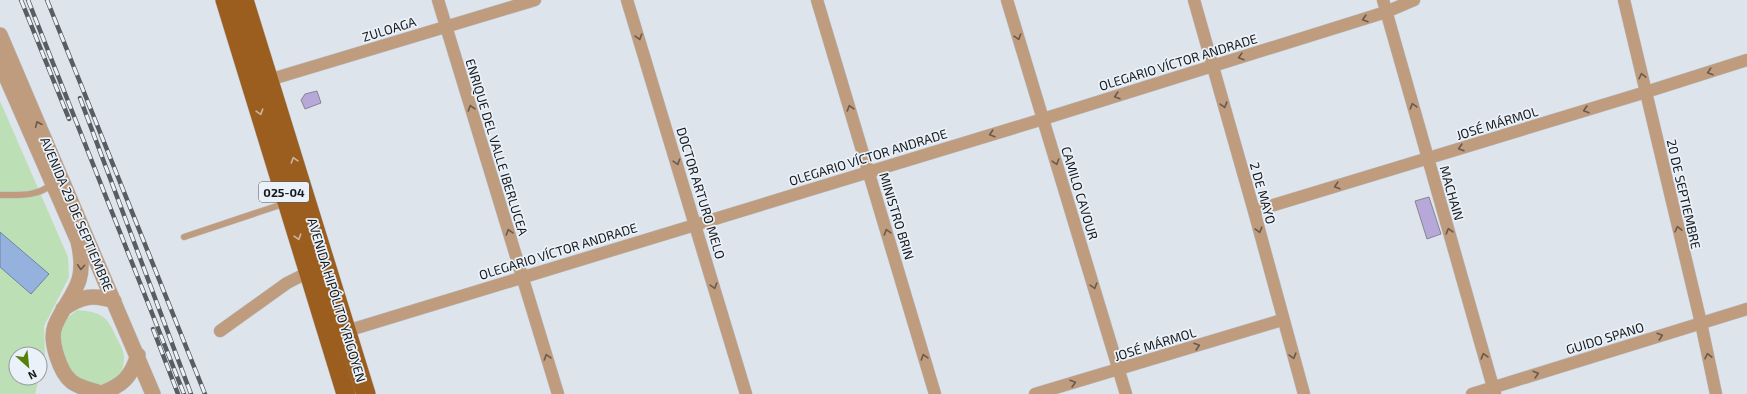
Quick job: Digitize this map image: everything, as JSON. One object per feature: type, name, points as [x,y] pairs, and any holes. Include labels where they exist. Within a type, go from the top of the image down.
[{"type":"main road","name":"AVENIDA HIPÓLITO YRIGOYEN","points":[[225,0],[346,394]]},
{"type":"main road","name":"AVENIDA HIPÓLITO YRIGOYEN","points":[[244,0],[366,394]]},
{"type":"street","name":"ENRIQUE DEL VALLE IBERLUCEA","points":[[438,0],[558,394]]},
{"type":"street","name":"ZULOAGA","points":[[252,86],[535,0]]},
{"type":"street","name":"DOCTOR ARTURO MELO","points":[[627,0],[746,394]]},
{"type":"street","name":"MINISTRO BRIN","points":[[817,0],[936,394]]},
{"type":"street","name":"CAMILO CAVOUR","points":[[1007,0],[1126,394]]},
{"type":"street","name":"2 DE MAYO","points":[[1194,0],[1254,211],[1282,320],[1304,394]]},
{"type":"street","name":"MACHAIN","points":[[1383,0],[1494,391]]},
{"type":"street","name":"OLEGARIO VÍCTOR ANDRADE","points":[[328,336],[1043,119],[1386,12],[1414,0]]},
{"type":"street","name":"20 DE SEPTIEMBRE","points":[[1624,0],[1701,323],[1716,394]]},
{"type":"street","name":"AVENIDA 29 DE SEPTIEMBRE","points":[[0,35],[138,355],[153,394]]},
{"type":"street","name":"JOSÉ MÁRMOL","points":[[1254,211],[1747,60]]},
{"type":"street","name":"AVENIDA 29 DE SEPTIEMBRE","points":[[0,63],[78,241],[82,257],[79,281],[62,310],[54,328],[52,340],[57,355],[68,378],[80,387],[103,394]]},
{"type":"street","points":[[220,331],[287,283],[309,272]]},
{"type":"street","points":[[62,310],[73,302],[87,297],[101,297],[114,301]]},
{"type":"street","name":"GUIDO SPANO","points":[[1472,394],[1494,391],[1747,309]]},
{"type":"street","name":"JOSÉ MÁRMOL","points":[[1035,394],[1282,320]]},
{"type":"street","points":[[103,394],[126,380],[134,368],[138,355]]},
{"type":"lane","points":[[0,195],[26,196],[47,188],[52,184]]},
{"type":"lane","points":[[184,237],[287,202]]},
{"type":"green space","points":[[0,101],[68,257],[69,277],[44,326],[45,346],[8,346],[8,386],[37,386],[35,394],[0,394]]},
{"type":"green space","points":[[77,310],[92,312],[106,319],[122,349],[124,357],[121,373],[118,378],[107,385],[101,386],[77,377],[69,367],[64,357],[58,336],[65,320]]},
{"type":"water","points":[[0,232],[49,274],[31,294],[0,267]]},
{"type":"building","points":[[317,91],[321,103],[305,109],[301,100],[305,94]]},
{"type":"building","points":[[1429,197],[1441,234],[1427,239],[1415,201]]},
{"type":"railway","points":[[21,0],[69,119]]},
{"type":"railway","points":[[28,0],[184,394]]},
{"type":"railway","points":[[47,0],[205,394]]},
{"type":"railway","points":[[80,98],[191,394]]},
{"type":"railway","points":[[153,329],[178,394]]}]
